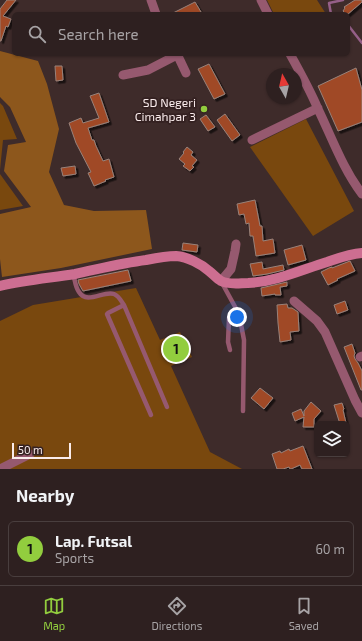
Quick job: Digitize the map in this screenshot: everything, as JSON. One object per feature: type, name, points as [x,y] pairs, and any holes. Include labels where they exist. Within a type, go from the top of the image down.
[{"type":"street","points":[[151,0],[155,12]]},
{"type":"street","points":[[260,0],[267,12]]},
{"type":"street","points":[[123,75],[148,70],[173,56]]},
{"type":"street","points":[[178,56],[186,73]]},
{"type":"street","points":[[291,56],[318,108],[339,156],[362,194]]},
{"type":"street","points":[[252,140],[318,108]]},
{"type":"street","points":[[221,281],[231,269],[236,244]]},
{"type":"street","points":[[0,286],[18,281],[73,274],[138,261],[175,256],[190,260],[208,270],[221,281],[233,283],[256,283],[293,273],[342,256],[362,254]]},
{"type":"street","points":[[294,301],[317,321],[325,332],[355,400],[362,412]]},
{"type":"street","points":[[0,468],[30,454]]},
{"type":"lane","points":[[73,274],[78,291],[81,294],[86,297],[92,297],[111,293],[118,297],[124,305],[167,407]]},
{"type":"lane","points":[[221,281],[239,314],[244,340],[243,411]]},
{"type":"lane","points":[[124,305],[107,314],[151,415]]},
{"type":"lane","points":[[230,350],[228,342],[229,318],[231,315],[239,314]]},
{"type":"shaded area","points":[[267,0],[317,0],[325,12],[273,12]]},
{"type":"shaded area","points":[[0,51],[12,54],[12,56],[19,56],[38,61],[47,84],[59,129],[49,172],[64,205],[94,211],[146,210],[152,249],[61,268],[2,277],[0,259],[0,214],[31,207],[4,171],[8,145],[26,142],[10,107],[0,97]]},
{"type":"shaded area","points":[[0,103],[3,106],[17,139],[3,140],[0,170]]},
{"type":"shaded area","points":[[306,119],[354,211],[313,236],[250,147]]},
{"type":"shaded area","points":[[0,174],[23,206],[0,210]]},
{"type":"shaded area","points":[[136,288],[160,340],[180,332],[192,357],[171,366],[210,452],[242,469],[0,469],[0,321],[33,305]]},
{"type":"building","points":[[7,0],[16,0],[3,16],[11,19],[8,27],[6,26],[0,41],[0,9]]},
{"type":"building","points":[[355,0],[362,0],[362,2],[350,12],[344,12],[344,7]]},
{"type":"building","points":[[195,2],[201,12],[175,12]]},
{"type":"building","points":[[209,64],[225,94],[214,99],[198,69]]},
{"type":"building","points":[[55,66],[62,66],[63,80],[56,81]]},
{"type":"building","points":[[356,68],[362,90],[362,122],[338,131],[318,86]]},
{"type":"building","points":[[99,93],[109,122],[88,128],[92,140],[94,140],[103,161],[109,159],[114,177],[94,186],[88,173],[91,172],[76,143],[69,123],[81,118],[83,123],[99,118],[90,96]]},
{"type":"building","points":[[225,114],[240,135],[232,141],[217,120]]},
{"type":"building","points":[[206,115],[215,127],[208,131],[200,119]]},
{"type":"building","points":[[187,147],[193,152],[191,155],[197,160],[192,166],[194,167],[190,171],[183,166],[185,164],[179,159]]},
{"type":"building","points":[[75,166],[76,174],[63,176],[61,168]]},
{"type":"building","points":[[255,200],[260,226],[262,226],[263,241],[273,239],[275,253],[256,256],[253,236],[250,236],[249,223],[246,224],[244,214],[239,215],[237,204]]},
{"type":"building","points":[[183,243],[198,245],[197,252],[182,250]]},
{"type":"building","points":[[302,245],[306,260],[288,265],[284,250]]},
{"type":"building","points":[[350,261],[355,271],[328,285],[321,272]]},
{"type":"building","points":[[262,262],[263,269],[283,265],[284,270],[253,276],[250,264]]},
{"type":"building","points":[[128,270],[131,281],[83,291],[78,280]]},
{"type":"building","points":[[287,282],[287,286],[280,287],[281,295],[275,294],[262,296],[261,288]]},
{"type":"building","points":[[345,301],[348,310],[337,314],[334,305]]},
{"type":"building","points":[[287,304],[288,308],[292,308],[298,312],[299,331],[290,332],[291,340],[280,342],[277,305]]},
{"type":"building","points":[[352,344],[355,359],[362,371],[362,390],[344,347]]},
{"type":"building","points":[[260,388],[273,398],[264,409],[251,398]]},
{"type":"building","points":[[311,402],[321,411],[314,419],[314,427],[303,427],[304,417],[295,421],[292,413],[301,409],[304,416],[304,411]]},
{"type":"building","points":[[342,403],[346,421],[339,421],[334,405]]},
{"type":"building","points":[[303,446],[312,469],[302,469],[300,465],[291,469],[289,467],[277,469],[272,454],[280,451],[281,453],[289,449],[290,451]]},
{"type":"waterway","points":[[331,12],[329,3],[343,0]]},
{"type":"waterway","points":[[350,28],[362,43]]},
{"type":"place","name":"SD Negeri Cimahpar 3","points":[[204,109]]},
{"type":"place","name":"Lap. Futsal","points":[[176,349]]}]
